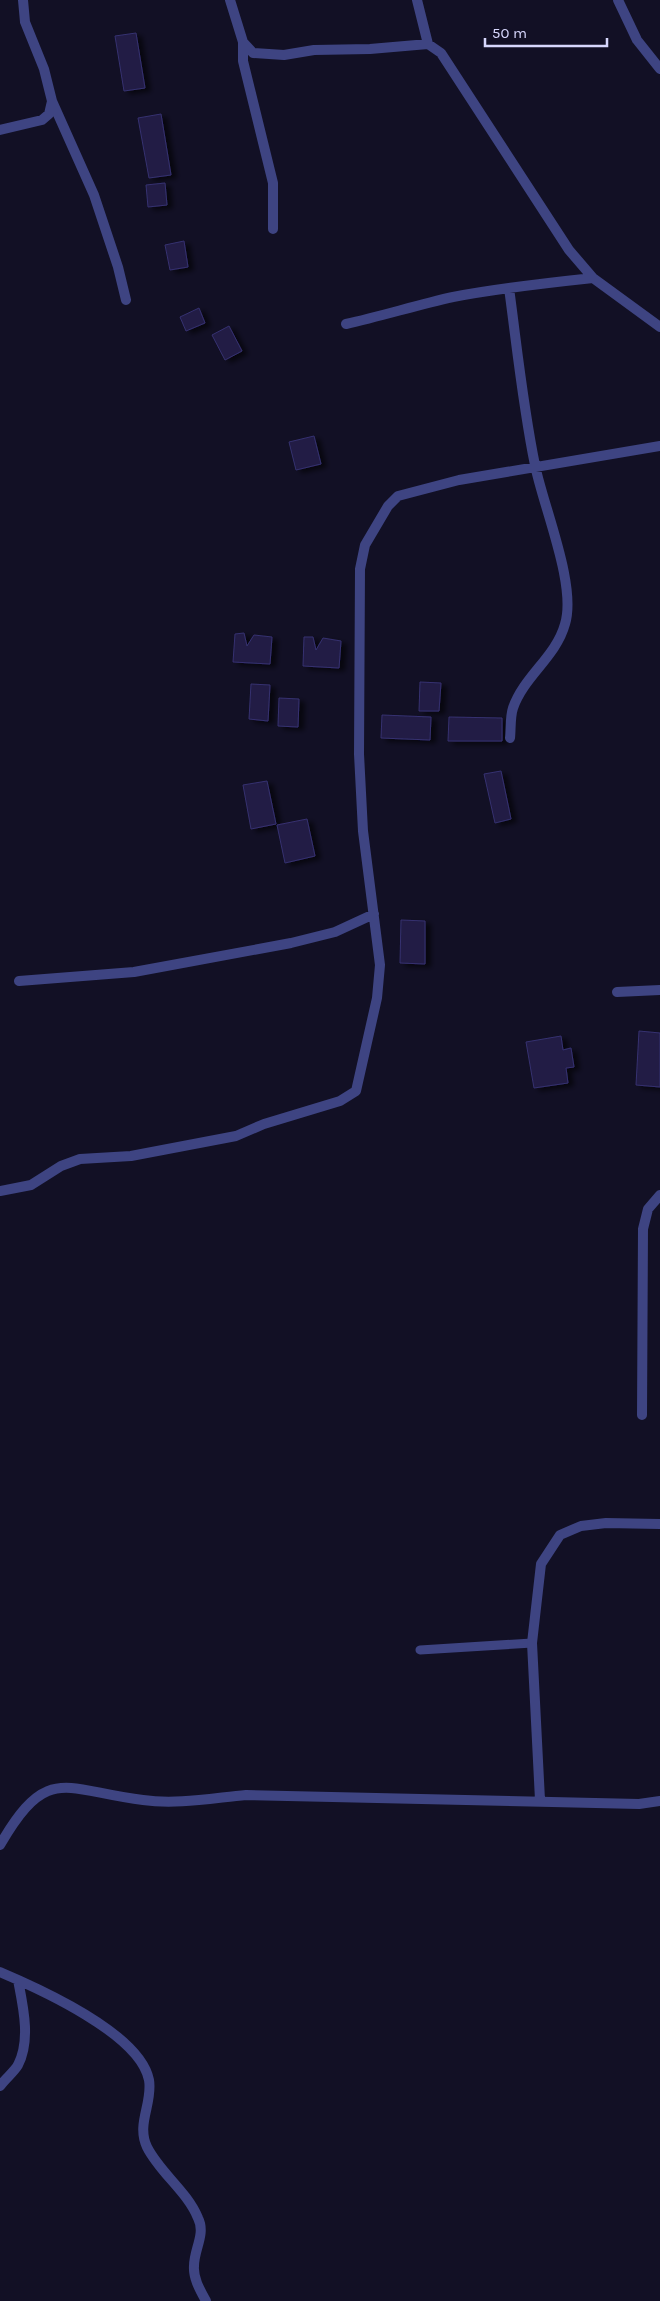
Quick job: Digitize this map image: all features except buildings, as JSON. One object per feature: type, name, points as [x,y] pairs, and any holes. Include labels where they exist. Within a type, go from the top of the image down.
[{"type":"street","points":[[23,0],[25,22],[44,69],[52,102],[94,195],[118,267],[126,300]]},
{"type":"street","points":[[230,0],[231,9],[243,42],[243,61],[272,183],[273,229]]},
{"type":"street","points":[[417,0],[428,44]]},
{"type":"street","points":[[618,0],[637,40],[660,68]]},
{"type":"street","points":[[243,42],[253,53],[284,55],[314,50],[370,49],[428,44],[441,53],[569,250],[593,278],[660,327]]},
{"type":"street","points":[[0,130],[42,120],[49,114],[52,102]]},
{"type":"street","points":[[346,324],[393,314],[447,298],[593,278]]},
{"type":"street","points":[[509,288],[535,466],[562,564],[566,595],[566,624],[553,650],[525,685],[513,708],[510,738]]},
{"type":"street","points":[[0,1191],[31,1185],[62,1166],[80,1159],[131,1156],[236,1136],[264,1124],[340,1101],[356,1091],[377,998],[380,965],[363,831],[359,754],[360,569],[365,545],[388,506],[398,496],[459,480],[660,446]]},
{"type":"street","points":[[19,981],[134,972],[291,943],[335,932],[374,914]]},
{"type":"street","points":[[616,992],[660,990]]},
{"type":"street","points":[[642,1415],[644,1229],[648,1209],[660,1195]]},
{"type":"street","points":[[540,1800],[532,1643],[541,1564],[560,1535],[581,1526],[606,1523],[660,1524]]},
{"type":"street","points":[[0,1845],[16,1817],[34,1798],[55,1786],[74,1787],[145,1801],[198,1800],[246,1795],[540,1800],[639,1804],[660,1801]]},
{"type":"street","points":[[0,1972],[56,1998],[95,2021],[131,2050],[147,2071],[150,2085],[142,2131],[147,2147],[199,2218],[201,2232],[194,2265],[196,2282],[206,2301]]},
{"type":"street","points":[[0,2086],[18,2064],[23,2045],[25,2015],[18,1980]]},
{"type":"lane","points":[[420,1650],[532,1643]]}]
